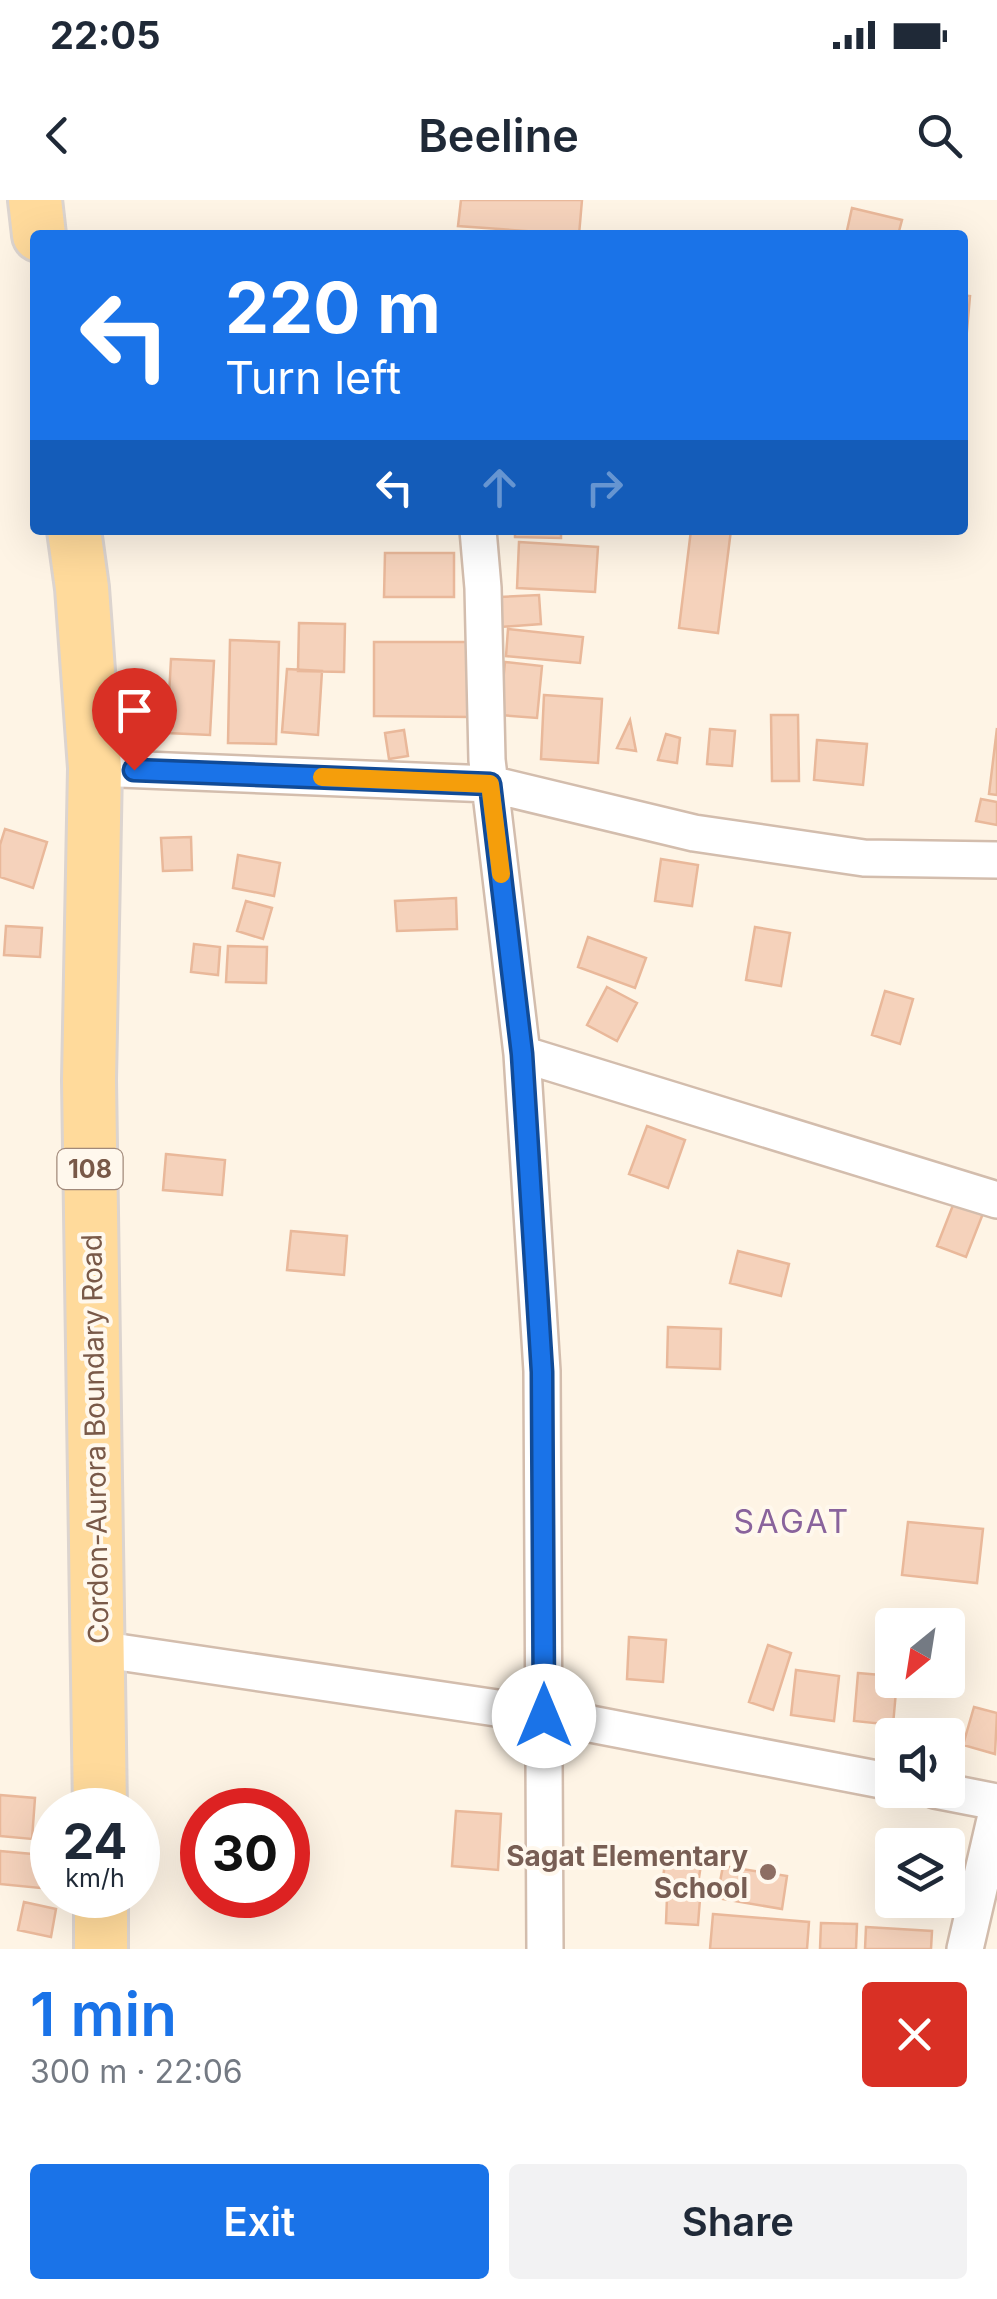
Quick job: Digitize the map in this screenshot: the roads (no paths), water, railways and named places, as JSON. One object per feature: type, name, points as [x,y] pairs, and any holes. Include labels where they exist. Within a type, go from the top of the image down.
[{"type":"main road","points":[[35,200],[38,230]]},
{"type":"main road","name":"Cordon-Aurora Boundary Road","points":[[75,535],[94,768],[89,1080],[100,1788]]},
{"type":"main road","points":[[100,1918],[101,1949]]},
{"type":"street","points":[[479,535],[484,588],[490,784],[522,1054],[542,1372],[545,1949]]},
{"type":"street","points":[[94,768],[490,784],[694,833],[864,858],[997,860]]},
{"type":"street","points":[[522,1054],[997,1200]]},
{"type":"street","points":[[98,1649],[544,1716],[875,1779]]},
{"type":"street","points":[[965,1796],[997,1802]]},
{"type":"street","points":[[965,1949],[997,1811]]},
{"type":"place","name":"Sagat Elementary School","points":[[768,1872]]},
{"type":"district","name":"SAGAT","points":[[792,1521]]}]
